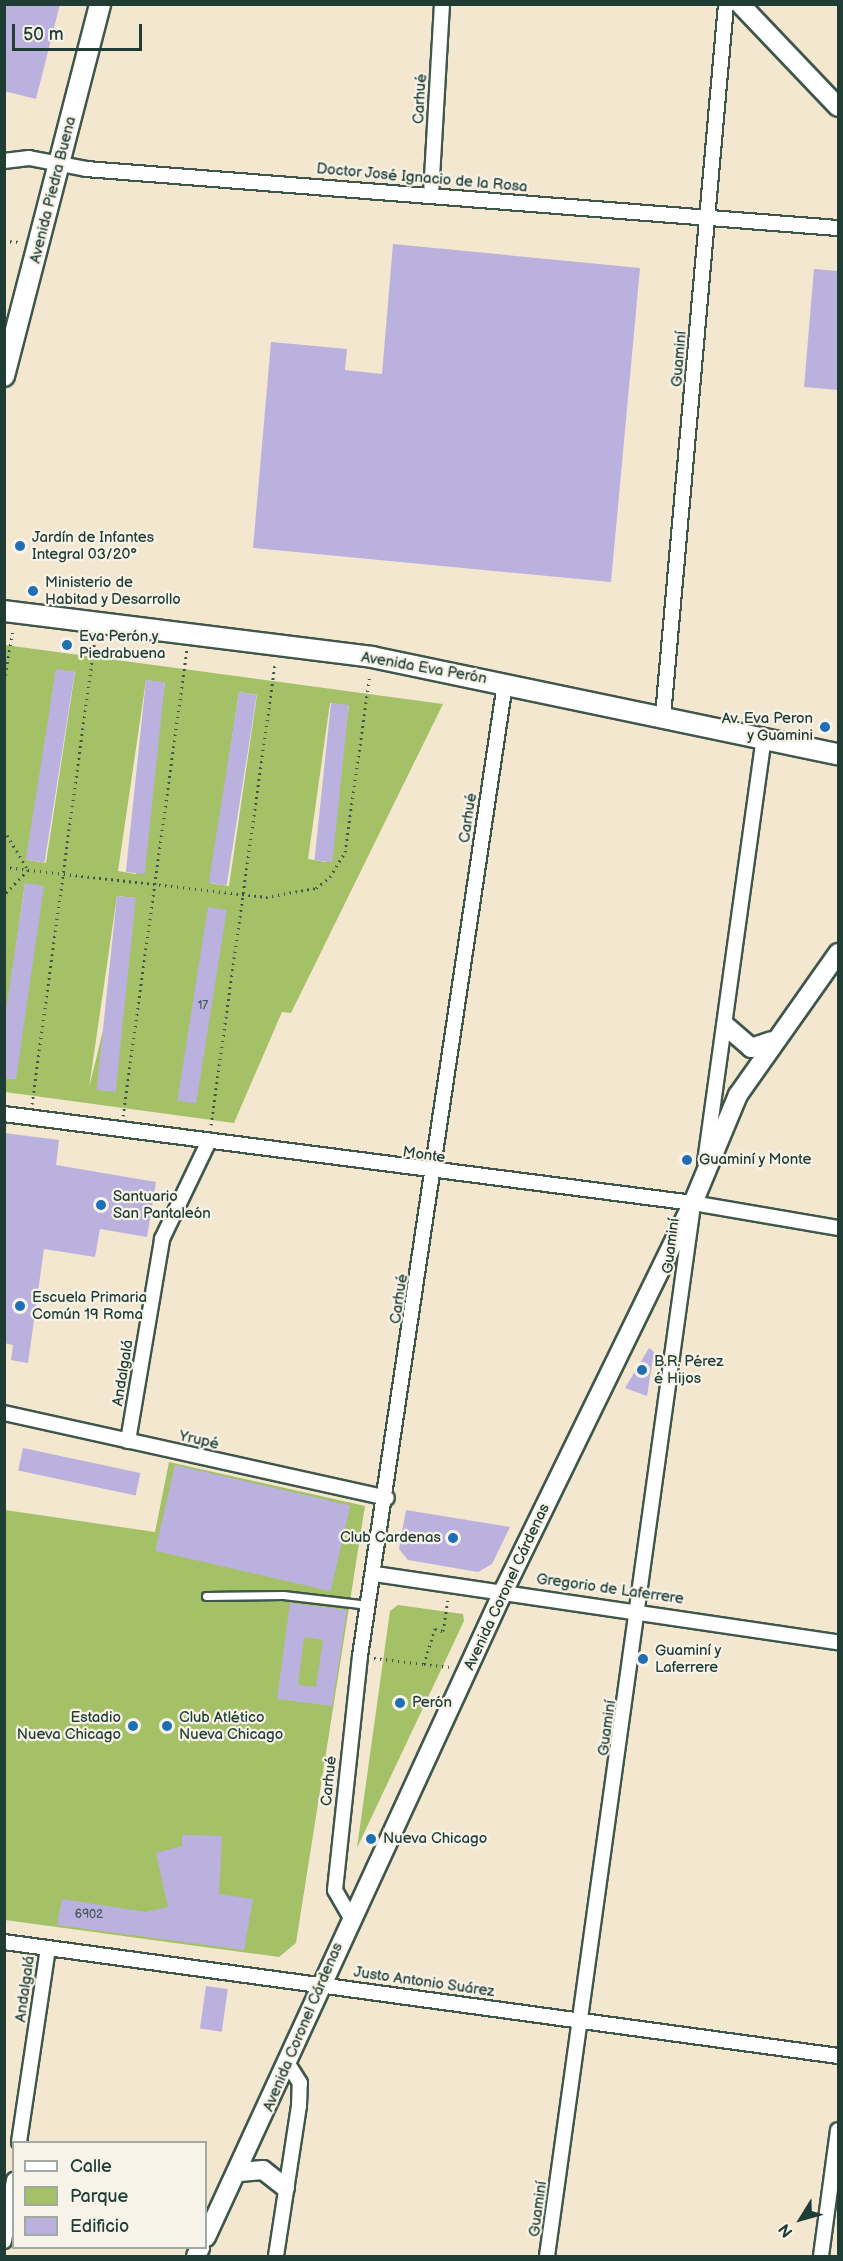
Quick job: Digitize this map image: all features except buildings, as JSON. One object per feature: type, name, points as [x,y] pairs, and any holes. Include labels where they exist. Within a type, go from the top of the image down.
[{"type":"main road","name":"Avenida Piedra Buena","points":[[4,376],[100,4]]},
{"type":"main road","name":"Avenida Eva Perón","points":[[10,611],[372,657],[838,754]]},
{"type":"street","name":"Carhué","points":[[431,195],[442,4]]},
{"type":"street","name":"Guaminí","points":[[663,716],[726,4]]},
{"type":"street","points":[[740,4],[838,107]]},
{"type":"street","name":"Doctor José Ignacio de la Rosa","points":[[4,161],[59,162],[86,169],[838,228]]},
{"type":"street","name":"Carhué","points":[[351,1918],[335,1890],[360,1656],[387,1498],[505,683]]},
{"type":"street","points":[[704,1172],[764,739]]},
{"type":"street","name":"Avenida Coronel Cárdenas","points":[[207,2235],[240,2172],[321,1984],[504,1590],[693,1203],[738,1095],[771,1041],[838,953]]},
{"type":"street","points":[[726,1026],[751,1048],[771,1041]]},
{"type":"street","name":"Monte","points":[[4,1114],[434,1173],[693,1203],[838,1228]]},
{"type":"street","name":"Andalgalá","points":[[128,1441],[162,1239],[209,1142]]},
{"type":"street","name":"Guaminí","points":[[547,2256],[641,1609],[693,1203]]},
{"type":"street","name":"Yrupé","points":[[4,1413],[387,1498]]},
{"type":"street","name":"Gregorio de Laferrere","points":[[375,1574],[641,1609],[838,1642]]},
{"type":"street","name":"Justo Antonio Suárez","points":[[4,1942],[838,2056]]},
{"type":"street","name":"Andalgalá","points":[[19,2141],[48,1948]]},
{"type":"street","points":[[276,2256],[285,2187],[300,2106],[300,2083],[288,2064]]},
{"type":"street","points":[[821,2256],[838,2130]]},
{"type":"street","points":[[240,2172],[263,2170],[285,2187]]},
{"type":"street","points":[[4,2241],[12,2192]]},
{"type":"lane","points":[[206,1596],[283,1595],[369,1606]]},
{"type":"path","points":[[4,681],[10,611]]},
{"type":"path","points":[[30,1117],[98,622]]},
{"type":"path","points":[[121,1130],[189,634]]},
{"type":"path","points":[[209,1142],[278,645]]},
{"type":"path","points":[[4,867],[243,895],[301,895],[330,877],[340,864],[372,657]]},
{"type":"path","points":[[4,830],[28,870]]},
{"type":"path","points":[[4,895],[28,870]]},
{"type":"path","points":[[424,1664],[435,1629],[443,1631],[451,1584]]},
{"type":"path","points":[[360,1656],[398,1658],[424,1664],[469,1669]]},
{"type":"green space","points":[[5,645],[443,704],[291,1013],[282,1012],[234,1123],[5,1092],[5,1078],[16,1079],[25,883],[5,1024]],"holes":[[[56,670],[75,672],[46,863],[28,860]],[[146,680],[165,683],[136,874],[118,871]],[[239,692],[257,695],[229,886],[210,883]],[[330,703],[349,706],[326,862],[308,859]],[[117,896],[135,898],[89,1088]]]},
{"type":"green space","name":"Club Atlético Nueva Chicago","points":[[169,1462],[365,1506],[296,1943],[279,1957],[5,1920],[5,1510],[155,1532]]},
{"type":"green space","points":[[398,1605],[463,1614],[464,1621],[357,1848],[390,1611]]},
{"type":"place","name":"Jardín de Infantes Integral 03/20°","points":[[20,546]]},
{"type":"place","name":"Ministerio de Habitad y Desarrollo","points":[[33,591]]},
{"type":"place","name":"Eva Perón y Piedrabuena","points":[[67,645]]},
{"type":"place","name":"Av. Eva Peron y Guamini","points":[[825,727]]},
{"type":"place","name":"Guaminí y Monte","points":[[687,1160]]},
{"type":"place","name":"Santuario San Pantaleón","points":[[101,1205]]},
{"type":"place","name":"Escuela Primaria Común 19 Roma","points":[[20,1306]]},
{"type":"place","name":"B.R. Pérez é Hijos","points":[[642,1370]]},
{"type":"place","name":"Club Cardenas","points":[[453,1538]]},
{"type":"place","name":"Guaminí y Laferrere","points":[[643,1659]]},
{"type":"place","name":"Perón","points":[[400,1703]]},
{"type":"place","name":"Estadio Nueva Chicago","points":[[133,1726]]},
{"type":"place","name":"Club Atlético Nueva Chicago","points":[[167,1726]]},
{"type":"place","name":"Nueva Chicago","points":[[371,1839]]}]
